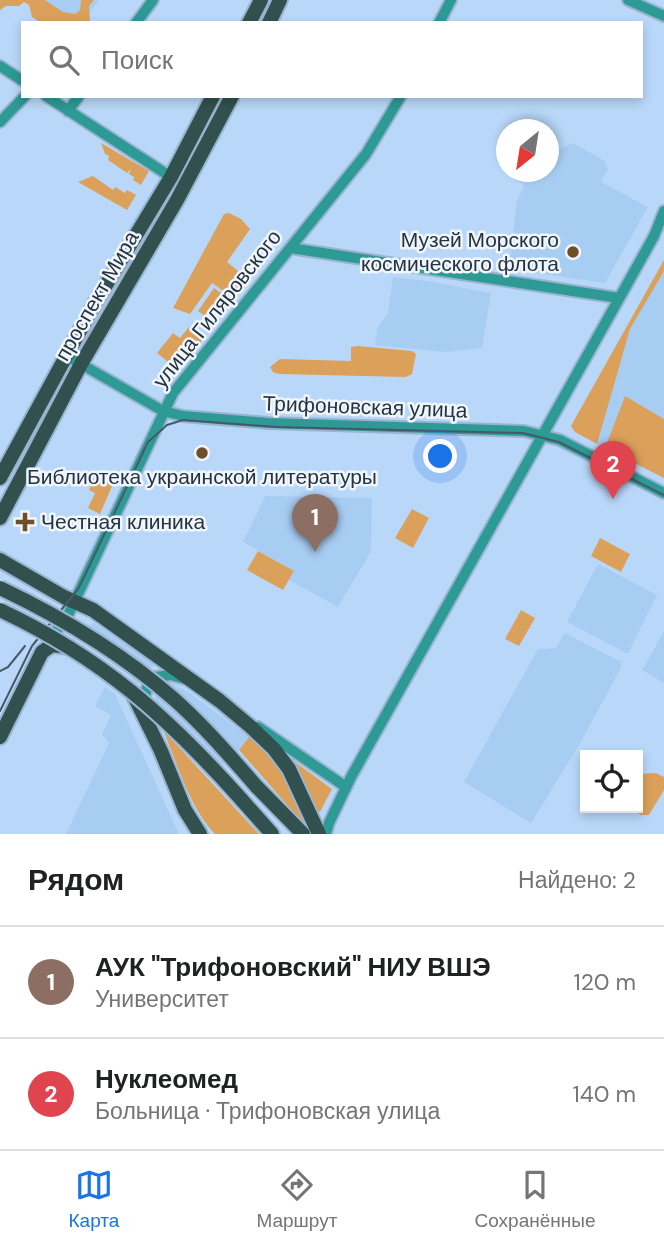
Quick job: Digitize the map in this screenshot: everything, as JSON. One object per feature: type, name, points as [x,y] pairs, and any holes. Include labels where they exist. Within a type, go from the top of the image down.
[{"type":"main road","points":[[250,21],[261,0]]},
{"type":"main road","points":[[270,21],[280,0]]},
{"type":"main road","name":"проспект Мира","points":[[0,478],[171,177],[212,98]]},
{"type":"main road","name":"проспект Мира","points":[[0,518],[81,364],[177,200],[231,98]]},
{"type":"main road","points":[[0,561],[93,610],[220,701],[263,738],[282,759],[296,781],[319,834]]},
{"type":"main road","points":[[0,588],[87,634],[152,681],[202,727],[303,834]]},
{"type":"main road","points":[[0,610],[67,646],[140,697],[188,741],[272,834]]},
{"type":"main road","points":[[0,737],[41,652],[59,644],[79,652],[128,687],[144,715],[185,810],[200,834]]},
{"type":"street","points":[[137,21],[153,0]]},
{"type":"street","points":[[440,21],[451,0]]},
{"type":"street","points":[[628,0],[664,16]]},
{"type":"street","points":[[0,66],[21,80]]},
{"type":"street","points":[[0,122],[23,98]]},
{"type":"street","points":[[49,98],[171,177]]},
{"type":"street","points":[[68,111],[78,98]]},
{"type":"street","name":"улица Гиляровского","points":[[41,652],[75,601],[173,393],[372,145],[400,98]]},
{"type":"street","points":[[326,834],[346,787],[654,236],[664,211]]},
{"type":"street","points":[[290,248],[619,298]]},
{"type":"street","name":"Трифоновская улица","points":[[67,356],[163,411],[183,416],[265,423],[524,431],[566,443],[664,493]]},
{"type":"street","points":[[144,715],[145,692],[155,677],[170,675],[197,684]]},
{"type":"street","points":[[220,701],[346,787]]},
{"type":"shaded area","points":[[0,0],[45,0],[63,12],[75,14],[80,10],[81,0],[94,0],[89,6],[90,21],[38,21],[32,17],[29,5],[24,2],[19,6],[6,6],[0,10]]},
{"type":"shaded area","points":[[40,0],[99,0],[83,21],[78,21]]},
{"type":"shaded area","points":[[101,143],[149,171],[141,185],[129,174],[131,169],[127,173],[108,160],[109,156],[105,154]]},
{"type":"shaded area","points":[[573,143],[605,161],[608,169],[601,182],[648,207],[605,283],[509,269],[517,201],[524,185],[518,182],[559,182],[559,150]]},
{"type":"shaded area","points":[[93,176],[113,190],[115,187],[136,195],[127,210],[78,182]]},
{"type":"shaded area","points":[[229,213],[241,219],[250,229],[227,262],[247,278],[249,283],[239,294],[232,297],[212,283],[190,314],[173,308],[224,214]]},
{"type":"shaded area","points":[[664,260],[664,478],[575,432],[571,426]]},
{"type":"shaded area","points":[[664,260],[664,271],[630,329],[597,444],[575,432],[571,426]]},
{"type":"shaded area","points":[[393,277],[491,293],[482,348],[445,352],[375,345],[377,329],[388,313]]},
{"type":"shaded area","points":[[214,288],[228,298],[212,321],[198,311]]},
{"type":"shaded area","points":[[189,327],[203,339],[178,370],[157,353],[173,333],[180,338]]},
{"type":"shaded area","points":[[351,347],[412,351],[416,354],[412,374],[406,377],[279,374],[273,372],[270,367],[280,359],[351,361]]},
{"type":"shaded area","points":[[625,396],[664,419],[664,478],[605,448]]},
{"type":"shaded area","points":[[95,476],[113,484],[100,514],[88,508],[95,493],[89,490]]},
{"type":"shaded area","points":[[265,496],[372,498],[371,552],[338,607],[289,580],[294,571],[243,542]]},
{"type":"shaded area","points":[[412,509],[429,518],[413,548],[395,538]]},
{"type":"shaded area","points":[[600,538],[630,554],[621,572],[591,556]]},
{"type":"shaded area","points":[[258,551],[294,571],[283,590],[247,570]]},
{"type":"shaded area","points":[[598,564],[657,595],[628,654],[567,622]]},
{"type":"shaded area","points":[[521,610],[535,618],[519,646],[505,639]]},
{"type":"shaded area","points":[[94,623],[156,664],[145,672],[138,685],[78,639],[88,625]]},
{"type":"shaded area","points":[[664,631],[664,683],[642,670]]},
{"type":"shaded area","points":[[565,633],[621,662],[621,668],[579,745],[531,823],[464,782],[538,649],[556,648]]},
{"type":"shaded area","points":[[168,681],[190,693],[249,737],[239,750],[209,777],[163,730],[156,714],[156,692]]},
{"type":"shaded area","points":[[105,687],[115,694],[179,834],[66,834],[109,743],[102,734],[111,715],[95,706]]},
{"type":"shaded area","points":[[163,730],[259,834],[215,834],[191,799]]},
{"type":"shaded area","points":[[249,737],[270,757],[287,779],[310,831],[239,750]]},
{"type":"shaded area","points":[[287,756],[332,789],[320,812],[318,812]]},
{"type":"shaded area","points":[[656,773],[664,777],[664,790],[649,815],[637,813],[643,813],[643,774]]},
{"type":"tram line","points":[[0,711],[32,646],[78,589],[148,442],[167,425],[183,420],[277,427],[523,433],[559,442],[664,495]]},
{"type":"tram line","points":[[0,671],[8,667],[25,646]]},
{"type":"place","name":"Музей Морского космического флота","points":[[573,252]]},
{"type":"place","name":"Библиотека украинской литературы","points":[[202,453]]},
{"type":"place","name":"Нуклеомед","points":[[613,499]]},
{"type":"place","name":"Честная клиника","points":[[25,522]]},
{"type":"place","name":"АУК \"Трифоновский\" НИУ ВШЭ","points":[[315,552]]}]
